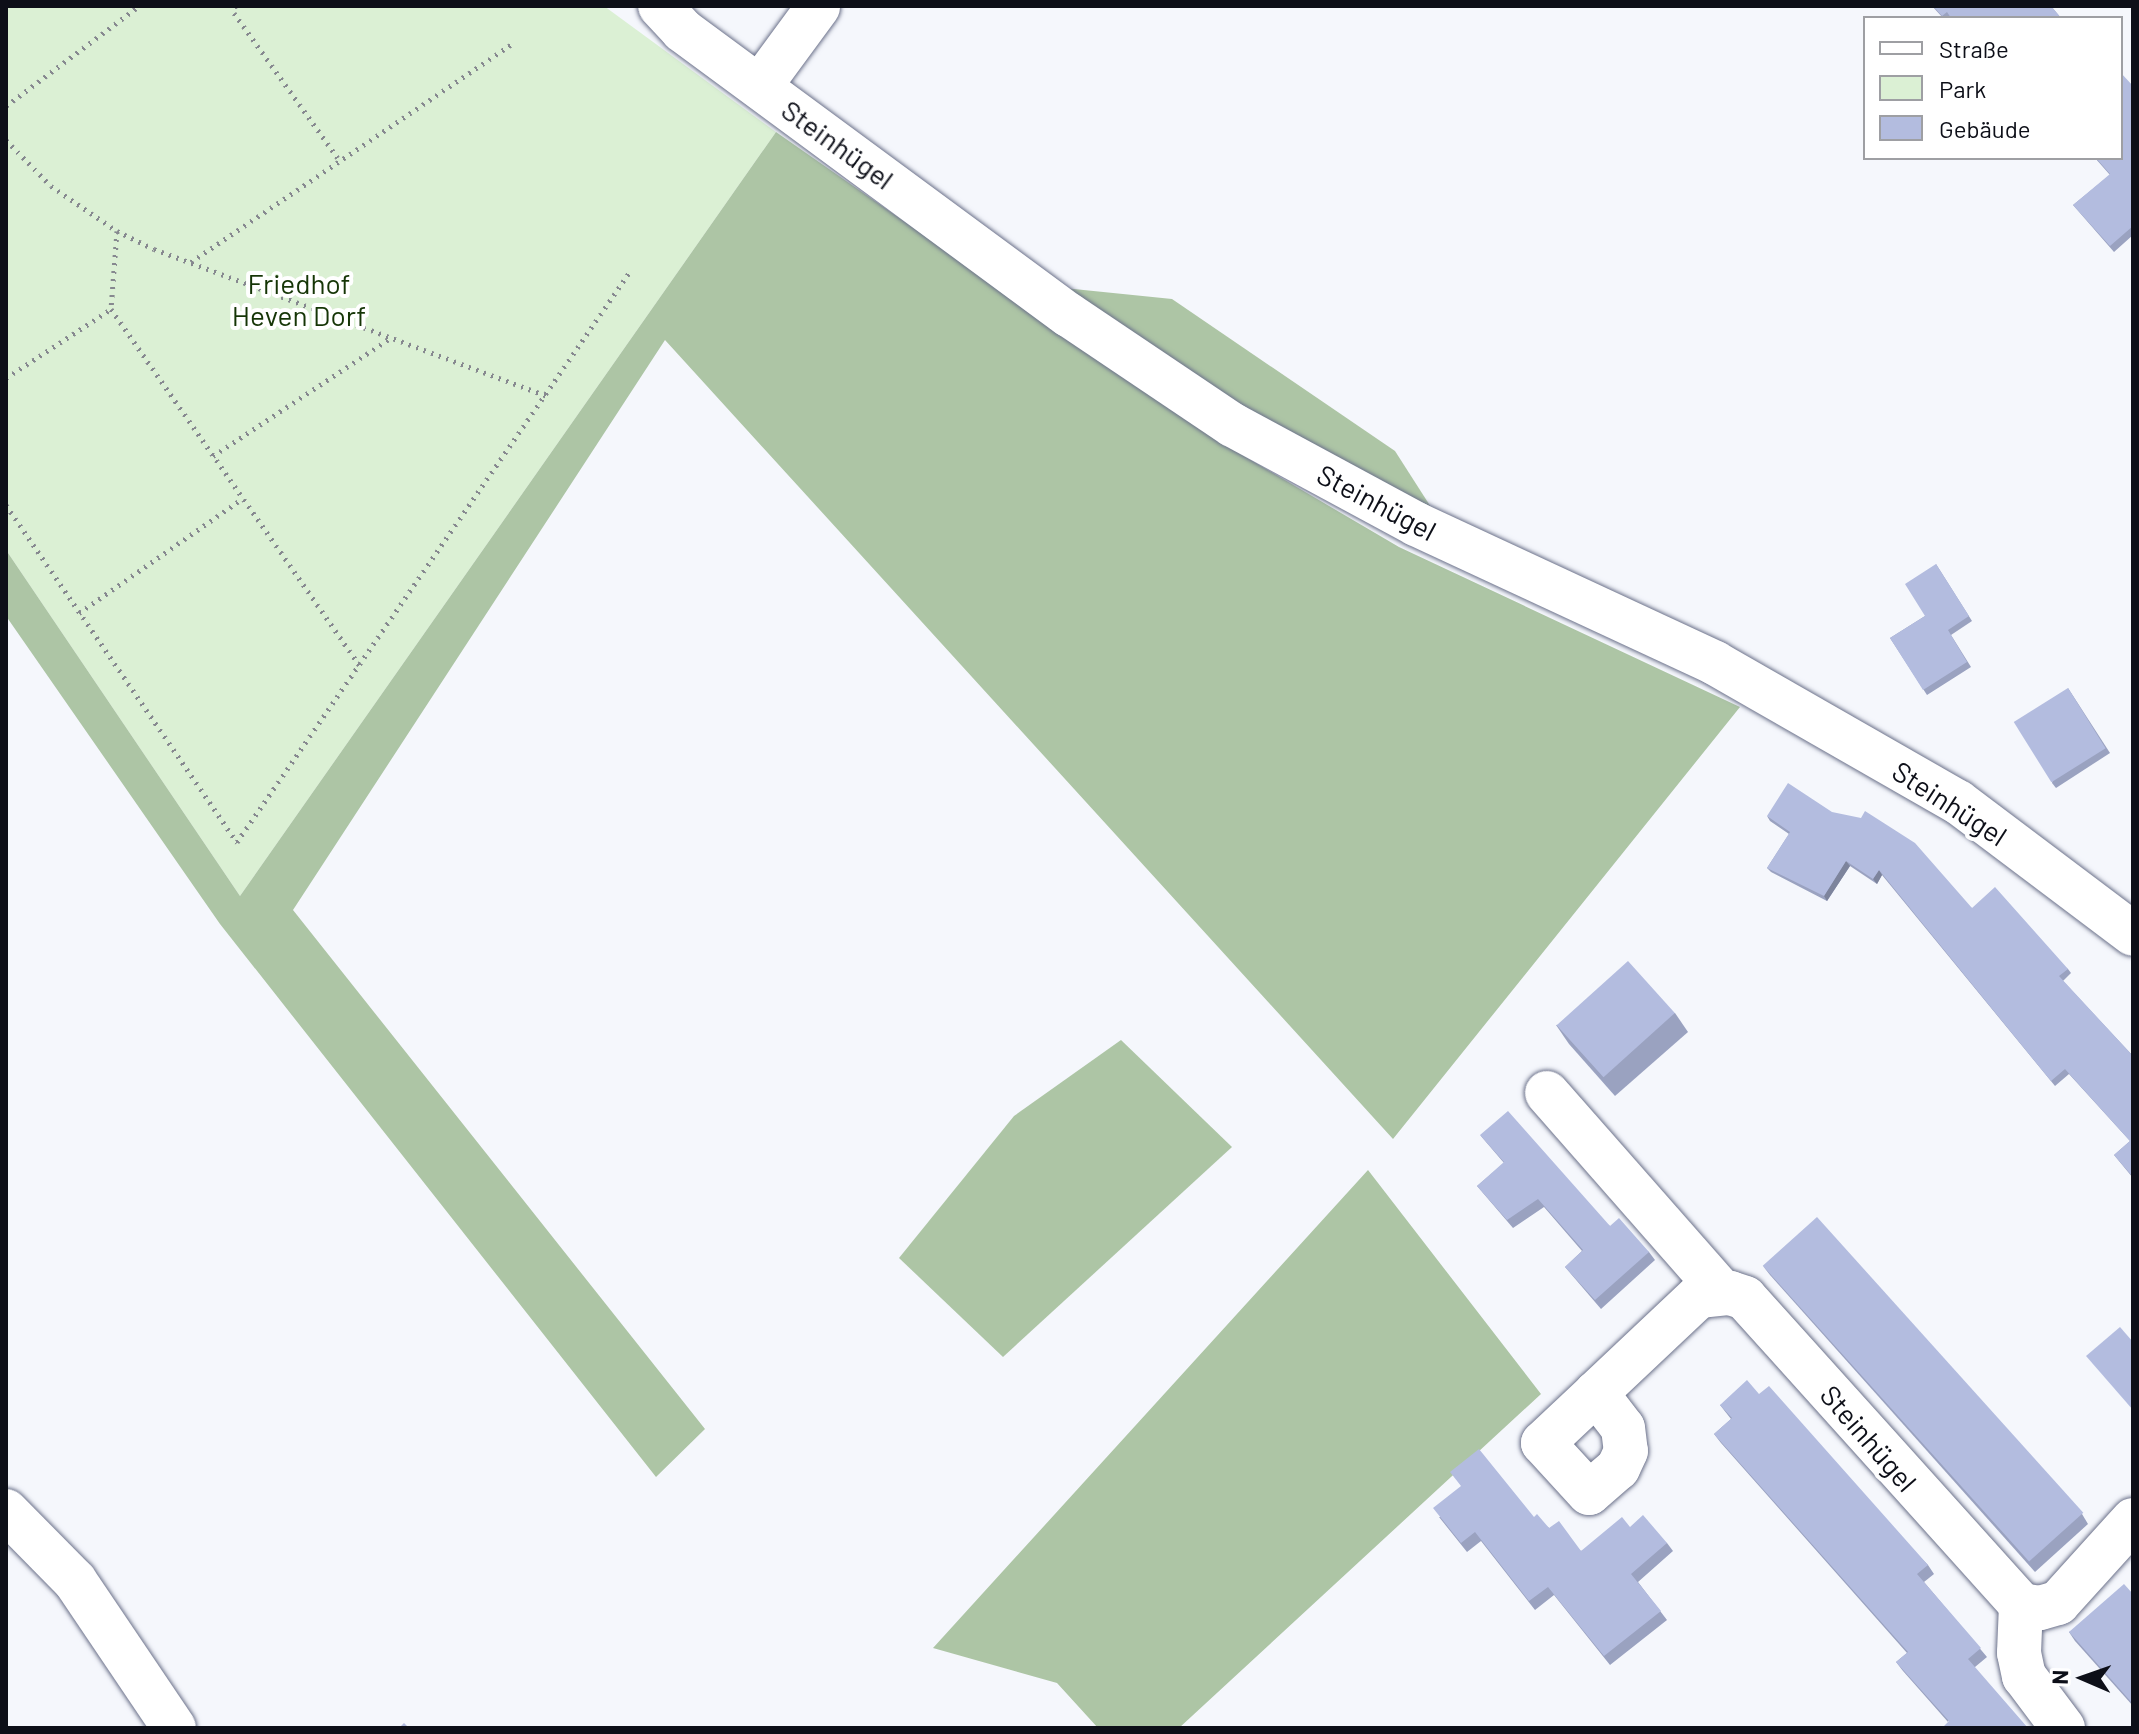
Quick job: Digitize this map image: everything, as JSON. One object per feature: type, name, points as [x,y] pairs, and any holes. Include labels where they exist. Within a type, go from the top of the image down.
[{"type":"street","name":"Steinhügel","points":[[660,6],[682,30],[1069,315],[1233,425],[1416,524],[1728,671],[1958,802],[2133,934]]},
{"type":"street","points":[[760,86],[797,15]]},
{"type":"street","points":[[1547,1093],[1722,1292]]},
{"type":"street","name":"Steinhügel","points":[[1722,1292],[1745,1298],[2021,1605]]},
{"type":"street","points":[[1596,1393],[1699,1296],[1722,1292]]},
{"type":"street","points":[[6,1511],[75,1581],[174,1728]]},
{"type":"street","points":[[2063,1728],[2024,1676],[2019,1653],[2021,1605],[2040,1608],[2058,1603],[2133,1520]]},
{"type":"path","points":[[6,106],[139,6]]},
{"type":"path","points":[[235,6],[234,13],[338,158]]},
{"type":"path","points":[[191,262],[338,158],[513,43]]},
{"type":"path","points":[[6,140],[51,186],[117,231],[191,262],[548,396]]},
{"type":"path","points":[[117,231],[111,309],[359,665]]},
{"type":"path","points":[[6,505],[237,842],[548,396],[631,270]]},
{"type":"path","points":[[6,378],[111,309]]},
{"type":"path","points":[[213,456],[390,338]]},
{"type":"path","points":[[79,613],[243,498]]},
{"type":"green space","name":"Friedhof Heven Dorf","points":[[6,6],[604,6],[776,132],[240,896],[6,550]]},
{"type":"green space","points":[[776,132],[1220,442],[1399,547],[1740,707],[1393,1139],[665,340],[293,910],[705,1429],[656,1477],[220,924],[6,616],[6,550],[240,896]]},
{"type":"green space","points":[[1064,288],[1172,299],[1395,451],[1436,515],[1231,399]]},
{"type":"green space","points":[[1121,1040],[1232,1147],[1003,1357],[899,1258],[1014,1116]]},
{"type":"green space","points":[[1368,1170],[1541,1394],[1179,1728],[1098,1728],[1057,1683],[933,1648]]},
{"type":"building","points":[[1933,6],[2051,6],[2059,16],[1950,16],[1947,12],[1942,16]]},
{"type":"building","points":[[2123,75],[2133,86],[2133,226],[2110,246],[2073,205],[2110,174],[2098,160],[2123,160]]},
{"type":"building","points":[[1936,564],[1969,616],[1948,630],[1967,662],[1923,690],[1890,638],[1925,616],[1905,584]]},
{"type":"building","points":[[2068,688],[2106,748],[2051,782],[2014,722]]},
{"type":"building","points":[[1788,783],[1832,812],[1861,818],[1865,811],[1915,843],[1972,908],[1995,887],[2068,969],[2059,976],[2133,1056],[2133,1177],[2114,1155],[2130,1141],[2065,1069],[2051,1081],[1879,870],[1873,879],[1846,861],[1824,896],[1767,868],[1790,832],[1767,816]]},
{"type":"building","points":[[1628,961],[1675,1013],[1603,1077],[1557,1025]]},
{"type":"building","points":[[1508,1111],[1610,1226],[1619,1218],[1649,1252],[1595,1300],[1565,1267],[1583,1250],[1538,1199],[1507,1220],[1477,1186],[1504,1162],[1480,1135]]},
{"type":"building","points":[[1817,1217],[2083,1513],[2029,1562],[1763,1266]]},
{"type":"building","points":[[2120,1327],[2133,1342],[2133,1410],[2086,1356]]},
{"type":"building","points":[[1747,1380],[1759,1394],[1769,1386],[1928,1565],[1917,1574],[1981,1648],[1968,1659],[2028,1728],[1943,1727],[1949,1721],[1896,1662],[1908,1652],[1714,1434],[1732,1418],[1720,1405]]},
{"type":"building","points":[[1479,1449],[1534,1517],[1537,1514],[1549,1528],[1559,1521],[1581,1551],[1622,1517],[1630,1527],[1643,1515],[1667,1543],[1631,1574],[1661,1611],[1604,1656],[1548,1587],[1529,1601],[1475,1532],[1461,1543],[1433,1508],[1461,1486],[1450,1472]]},
{"type":"building","points":[[2124,1584],[2133,1594],[2133,1704],[2069,1632]]}]
